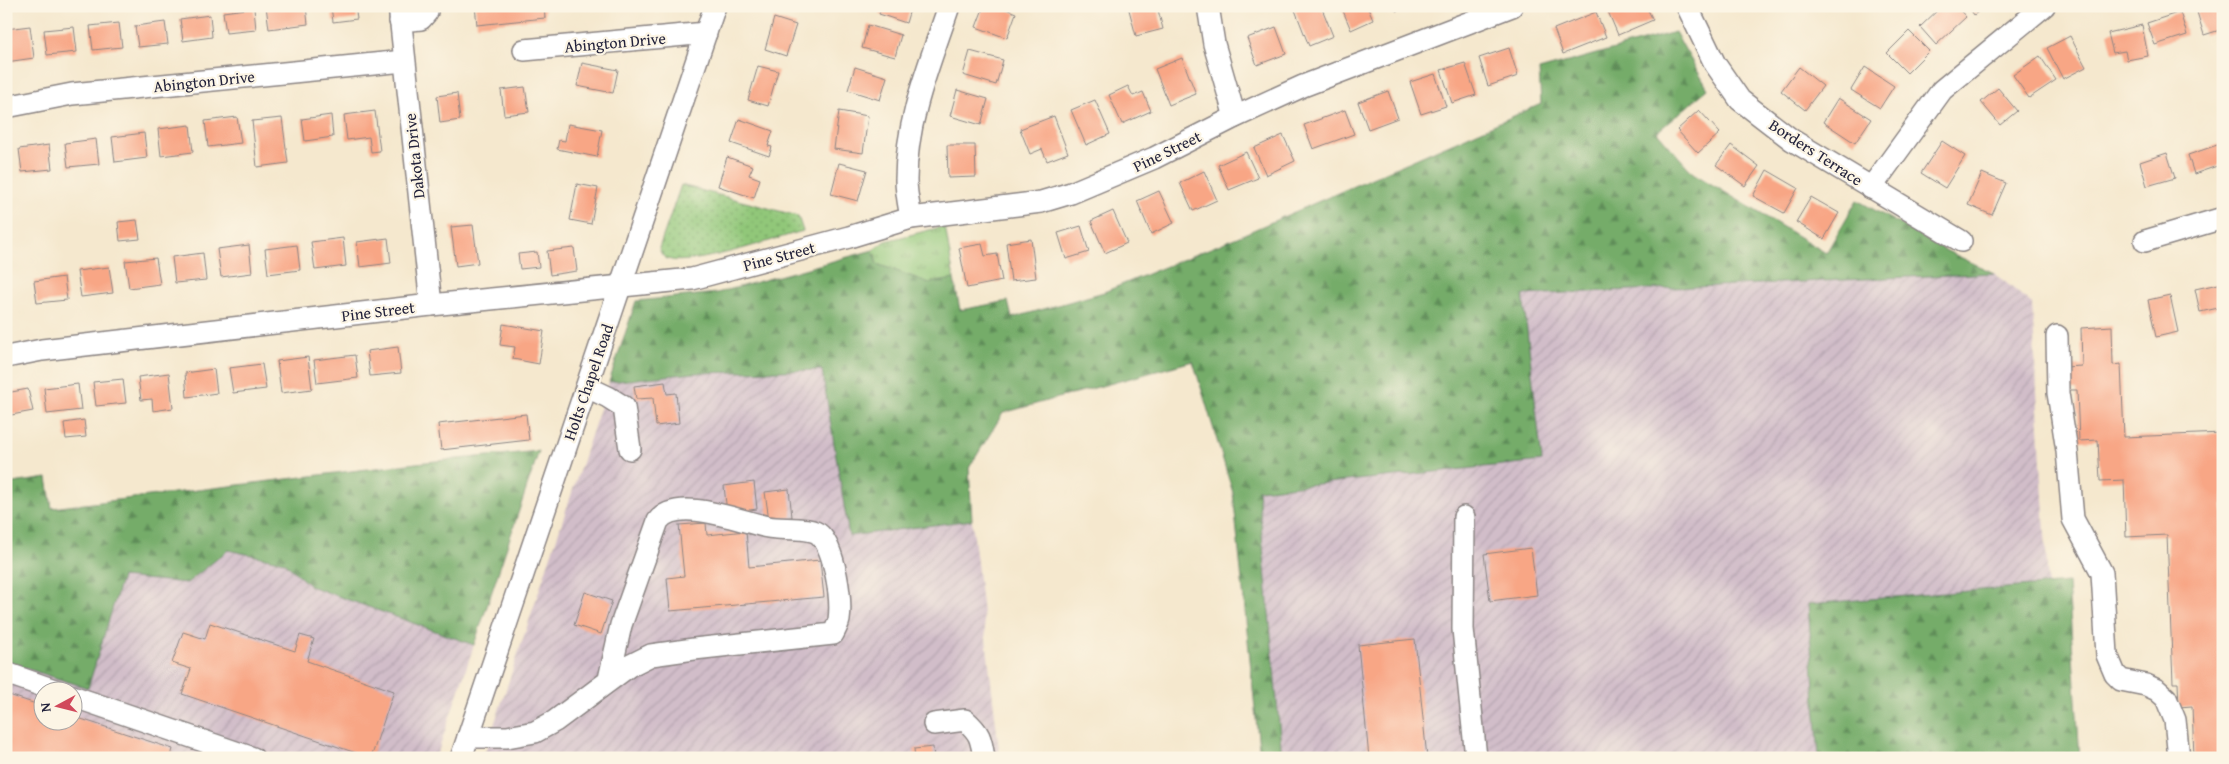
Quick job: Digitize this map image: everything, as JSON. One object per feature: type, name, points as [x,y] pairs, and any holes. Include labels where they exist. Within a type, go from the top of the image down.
[{"type":"street","points":[[399,14],[421,20],[427,12],[426,6]]},
{"type":"street","name":"Holts Chapel Road","points":[[461,758],[715,6]]},
{"type":"street","points":[[911,218],[906,182],[908,145],[915,105],[949,6]]},
{"type":"street","points":[[1208,6],[1214,44],[1236,117]]},
{"type":"street","name":"Pine Street","points":[[6,356],[42,350],[431,305],[692,279],[831,242],[911,218],[1041,202],[1071,193],[1146,162],[1303,86],[1512,6]]},
{"type":"street","name":"Borders Terrace","points":[[1687,6],[1715,64],[1740,100],[1792,140],[1961,241]]},
{"type":"street","points":[[1871,188],[1942,90],[2044,6]]},
{"type":"street","name":"Dakota Drive","points":[[399,14],[431,305]]},
{"type":"street","name":"Abington Drive","points":[[524,50],[706,33]]},
{"type":"street","name":"Abington Drive","points":[[6,107],[72,94],[404,61]]},
{"type":"street","points":[[2145,241],[2223,218]]},
{"type":"street","points":[[2057,336],[2058,393],[2067,451],[2073,520],[2102,573],[2107,655],[2115,674],[2121,680],[2146,685],[2166,698],[2175,720],[2179,758]]},
{"type":"street","points":[[587,387],[608,396],[624,407],[630,449]]},
{"type":"street","points":[[468,736],[507,737],[535,732],[555,722],[609,679],[651,655],[694,648],[833,634],[839,621],[838,584],[830,551],[820,535],[810,531],[769,528],[713,513],[675,510],[662,516],[658,521],[621,625],[609,679]]},
{"type":"street","points":[[1464,518],[1463,629],[1476,758]]},
{"type":"street","points":[[6,673],[32,682]]},
{"type":"street","points":[[82,699],[253,758]]},
{"type":"street","points":[[934,724],[965,720],[978,732],[984,758]]},
{"type":"shaded area","points":[[1994,273],[2032,304],[2048,585],[1808,604],[1819,758],[1282,758],[1258,490],[1542,461],[1523,295]]},
{"type":"shaded area","points":[[822,370],[849,536],[972,520],[1000,758],[483,758],[609,382],[694,373]]},
{"type":"shaded area","points":[[228,550],[284,562],[310,586],[474,645],[436,758],[6,758],[6,662],[69,682],[32,682],[32,732],[82,732],[82,686],[88,688],[122,577],[187,583]]},
{"type":"green space","points":[[1675,32],[1708,89],[1657,132],[1693,173],[1826,253],[1857,200],[1947,251],[1994,273],[1523,295],[1542,461],[1258,490],[1282,758],[1260,758],[1233,493],[1193,361],[1003,413],[969,468],[972,520],[849,536],[822,370],[694,373],[609,382],[636,301],[717,293],[873,250],[877,264],[930,283],[954,279],[960,310],[1008,301],[1012,318],[1104,292],[1235,238],[1541,104],[1539,70]]},
{"type":"green space","points":[[681,185],[798,216],[803,231],[713,256],[679,261],[668,259],[663,256],[659,248]]},
{"type":"green space","points":[[945,226],[954,279],[930,283],[877,264],[873,250],[886,241]]},
{"type":"green space","points":[[539,451],[474,645],[310,586],[284,562],[228,550],[187,583],[122,577],[88,688],[82,686],[82,682],[69,682],[6,662],[6,484],[47,478],[52,508],[416,463]]},
{"type":"green space","points":[[2068,583],[2080,758],[1819,758],[1808,604]]},
{"type":"building","points":[[266,6],[306,6],[308,24],[269,29]]},
{"type":"building","points":[[331,6],[355,6],[357,19],[333,22]]},
{"type":"building","points":[[475,6],[544,6],[545,18],[477,25]]},
{"type":"building","points":[[882,6],[911,6],[906,23],[879,14]]},
{"type":"building","points":[[984,6],[998,6],[1016,13],[1007,38],[976,27]]},
{"type":"building","points":[[1128,6],[1157,6],[1163,29],[1136,36]]},
{"type":"building","points":[[1305,6],[1321,6],[1333,36],[1309,46],[1295,10]]},
{"type":"building","points":[[1341,6],[1367,6],[1373,20],[1351,30]]},
{"type":"building","points":[[1395,6],[1411,6],[1411,7],[1396,11]]},
{"type":"building","points":[[1614,6],[1646,6],[1653,20],[1618,35],[1607,9]]},
{"type":"building","points":[[1942,6],[1956,6],[1966,17],[1936,45],[1920,27]]},
{"type":"building","points":[[1968,6],[1985,6],[1974,15]]},
{"type":"building","points":[[2214,6],[2223,6],[2223,29],[2204,35],[2197,12]]},
{"type":"building","points":[[254,8],[256,30],[226,33],[223,12]]},
{"type":"building","points":[[1596,12],[1606,37],[1563,54],[1554,29]]},
{"type":"building","points":[[2180,12],[2187,35],[2155,45],[2147,23]]},
{"type":"building","points":[[210,15],[212,37],[183,41],[180,19]]},
{"type":"building","points":[[774,18],[796,25],[786,56],[765,49]]},
{"type":"building","points":[[165,22],[168,44],[138,47],[135,26]]},
{"type":"building","points":[[119,23],[122,47],[93,50],[90,26]]},
{"type":"building","points":[[868,25],[901,35],[895,57],[862,48]]},
{"type":"building","points":[[2142,25],[2148,56],[2127,60],[2125,51],[2113,53],[2108,33]]},
{"type":"building","points":[[30,26],[34,58],[6,62],[6,29]]},
{"type":"building","points":[[74,27],[77,52],[47,55],[44,30]]},
{"type":"building","points":[[1276,27],[1286,54],[1257,65],[1247,38]]},
{"type":"building","points":[[1909,31],[1929,51],[1907,73],[1887,53]]},
{"type":"building","points":[[2070,36],[2086,67],[2063,79],[2047,48]]},
{"type":"building","points":[[1509,48],[1518,76],[1488,86],[1479,58]]},
{"type":"building","points":[[970,51],[1003,60],[996,85],[963,75]]},
{"type":"building","points":[[2040,56],[2056,80],[2029,98],[2013,75]]},
{"type":"building","points":[[1182,58],[1196,94],[1169,105],[1155,69]]},
{"type":"building","points":[[582,63],[618,70],[613,93],[577,86]]},
{"type":"building","points":[[1465,63],[1476,95],[1452,103],[1441,70]]},
{"type":"building","points":[[758,66],[778,71],[768,106],[748,100]]},
{"type":"building","points":[[855,67],[887,77],[880,100],[848,90]]},
{"type":"building","points":[[1799,67],[1823,86],[1805,110],[1781,91]]},
{"type":"building","points":[[1865,67],[1894,86],[1880,108],[1851,90]]},
{"type":"building","points":[[1435,74],[1446,106],[1421,114],[1410,82]]},
{"type":"building","points":[[1128,86],[1133,96],[1143,92],[1151,111],[1122,124],[1109,95]]},
{"type":"building","points":[[525,87],[529,112],[504,115],[501,90]]},
{"type":"building","points":[[1998,88],[2017,111],[2000,125],[1981,102]]},
{"type":"building","points":[[957,90],[988,99],[981,125],[950,116]]},
{"type":"building","points":[[1388,91],[1398,118],[1368,129],[1358,102]]},
{"type":"building","points":[[457,93],[460,120],[440,123],[437,96]]},
{"type":"building","points":[[1838,98],[1871,119],[1855,143],[1823,122]]},
{"type":"building","points":[[1095,100],[1110,134],[1086,145],[1071,110]]},
{"type":"building","points":[[1345,110],[1354,134],[1313,149],[1304,125]]},
{"type":"building","points":[[1699,110],[1720,133],[1698,153],[1677,130]]},
{"type":"building","points":[[375,111],[380,151],[371,152],[369,137],[347,140],[344,115]]},
{"type":"building","points":[[839,111],[868,116],[863,153],[834,149]]},
{"type":"building","points":[[331,115],[333,137],[305,141],[302,119]]},
{"type":"building","points":[[1054,116],[1068,153],[1047,161],[1042,149],[1030,154],[1020,129]]},
{"type":"building","points":[[237,117],[241,143],[208,147],[205,121]]},
{"type":"building","points":[[282,118],[288,163],[257,167],[252,121]]},
{"type":"building","points":[[739,119],[773,131],[768,146],[772,147],[769,156],[731,143]]},
{"type":"building","points":[[568,124],[602,130],[597,157],[557,149],[559,140],[565,141]]},
{"type":"building","points":[[190,125],[193,152],[161,156],[158,129]]},
{"type":"building","points":[[144,133],[147,158],[115,162],[112,137]]},
{"type":"building","points":[[1283,135],[1295,161],[1266,175],[1254,148]]},
{"type":"building","points":[[96,139],[99,164],[68,167],[65,143]]},
{"type":"building","points":[[1942,141],[1965,156],[1945,188],[1921,173]]},
{"type":"building","points":[[2223,143],[2223,164],[2194,174],[2188,155]]},
{"type":"building","points":[[49,145],[52,169],[22,172],[19,149]]},
{"type":"building","points":[[947,145],[975,145],[976,177],[948,178]]},
{"type":"building","points":[[1731,145],[1759,166],[1745,186],[1716,165]]},
{"type":"building","points":[[1246,152],[1258,178],[1229,190],[1218,165]]},
{"type":"building","points":[[2167,153],[2175,178],[2147,186],[2140,162]]},
{"type":"building","points":[[727,157],[753,166],[749,175],[760,179],[754,198],[718,186]]},
{"type":"building","points":[[839,163],[867,170],[858,201],[831,194]]},
{"type":"building","points":[[1767,170],[1798,188],[1784,213],[1753,196]]},
{"type":"building","points":[[1204,171],[1217,200],[1193,211],[1180,183]]},
{"type":"building","points":[[1982,173],[2006,183],[1992,215],[1968,205]]},
{"type":"building","points":[[577,184],[598,188],[591,224],[570,220]]},
{"type":"building","points":[[1159,191],[1174,223],[1151,234],[1137,201]]},
{"type":"building","points":[[1811,197],[1839,213],[1824,239],[1796,222]]},
{"type":"building","points":[[1113,211],[1127,243],[1105,253],[1091,221]]},
{"type":"building","points":[[137,220],[140,239],[120,241],[118,222]]},
{"type":"building","points":[[473,225],[478,263],[456,266],[451,227]]},
{"type":"building","points":[[1081,226],[1089,252],[1066,259],[1058,233]]},
{"type":"building","points":[[343,238],[346,266],[315,270],[311,242]]},
{"type":"building","points":[[388,238],[391,263],[360,267],[357,242]]},
{"type":"building","points":[[1031,239],[1036,278],[1011,281],[1006,243]]},
{"type":"building","points":[[982,244],[985,256],[997,254],[1002,281],[967,288],[959,248]]},
{"type":"building","points":[[249,245],[252,273],[221,277],[217,249]]},
{"type":"building","points":[[297,245],[300,270],[268,274],[265,249]]},
{"type":"building","points":[[574,248],[577,271],[550,275],[547,251]]},
{"type":"building","points":[[537,252],[539,267],[520,269],[518,254]]},
{"type":"building","points":[[203,253],[206,280],[175,283],[172,257]]},
{"type":"building","points":[[156,258],[160,284],[129,288],[125,261]]},
{"type":"building","points":[[109,267],[113,293],[81,297],[77,271]]},
{"type":"building","points":[[64,277],[67,300],[37,303],[34,281]]},
{"type":"building","points":[[2223,283],[2223,307],[2200,312],[2195,289]]},
{"type":"building","points":[[2170,295],[2178,332],[2156,337],[2148,300]]},
{"type":"building","points":[[503,324],[544,331],[539,364],[513,359],[515,347],[500,345]]},
{"type":"building","points":[[2112,326],[2113,365],[2121,364],[2124,437],[2223,433],[2223,758],[2194,758],[2192,706],[2179,707],[2178,683],[2173,683],[2167,535],[2126,537],[2124,480],[2100,481],[2098,440],[2079,441],[2077,390],[2065,390],[2064,367],[2082,366],[2081,328]]},
{"type":"building","points":[[398,347],[401,373],[370,376],[367,351]]},
{"type":"building","points":[[355,355],[358,378],[317,383],[314,360]]},
{"type":"building","points":[[308,357],[312,389],[281,393],[277,361]]},
{"type":"building","points":[[262,364],[266,389],[233,393],[229,368]]},
{"type":"building","points":[[214,369],[217,393],[187,397],[185,373]]},
{"type":"building","points":[[169,373],[173,408],[153,411],[152,399],[141,400],[138,377]]},
{"type":"building","points":[[123,379],[126,403],[96,406],[93,382]]},
{"type":"building","points":[[665,382],[667,394],[676,393],[679,423],[656,426],[653,398],[636,399],[634,386]]},
{"type":"building","points":[[78,384],[81,410],[47,414],[44,388]]},
{"type":"building","points":[[28,389],[33,411],[6,416],[6,393]]},
{"type":"building","points":[[526,414],[529,440],[441,450],[438,424]]},
{"type":"building","points":[[84,420],[86,437],[66,439],[64,423]]},
{"type":"building","points":[[754,482],[757,509],[727,513],[724,486]]},
{"type":"building","points":[[789,489],[792,517],[769,520],[765,492]]},
{"type":"building","points":[[706,523],[707,535],[746,531],[749,567],[820,560],[824,597],[670,611],[667,578],[684,576],[679,525]]},
{"type":"building","points":[[1531,548],[1537,595],[1490,601],[1484,554]]},
{"type":"building","points":[[585,592],[612,601],[601,634],[574,625]]},
{"type":"building","points":[[210,623],[295,651],[300,635],[314,639],[307,661],[394,691],[371,758],[182,694],[191,669],[172,663],[183,632],[205,639]]},
{"type":"building","points":[[1415,639],[1427,758],[1369,758],[1358,645]]},
{"type":"building","points":[[6,694],[32,703],[32,732],[82,732],[82,719],[173,749],[171,756],[176,758],[6,758]]},
{"type":"building","points":[[933,747],[934,758],[915,758],[914,749]]}]
